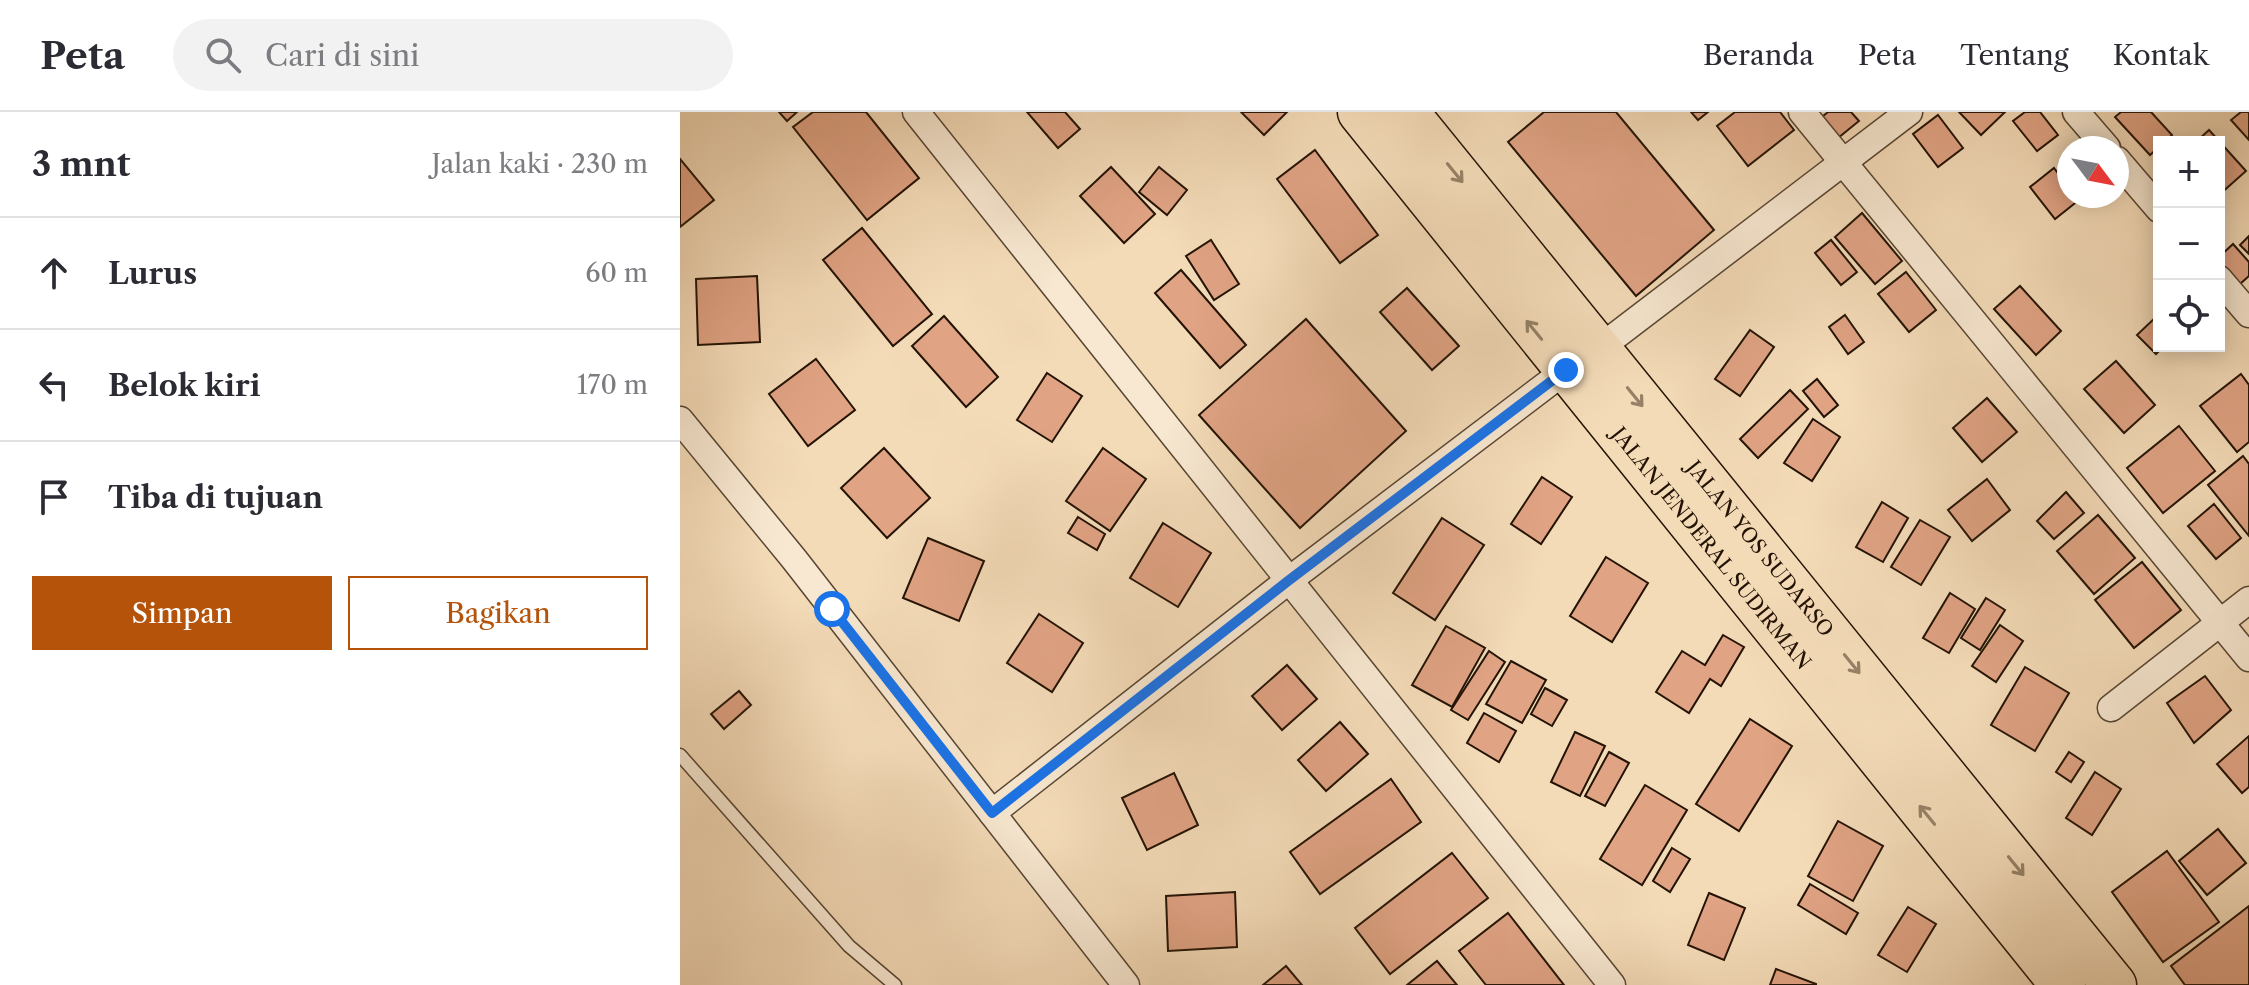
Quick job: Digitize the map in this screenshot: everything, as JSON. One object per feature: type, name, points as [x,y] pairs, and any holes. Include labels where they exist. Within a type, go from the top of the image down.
[{"type":"highway","name":"JALAN JENDERAL SUDIRMAN","points":[[1360,112],[1582,360],[2063,985]]},
{"type":"highway","name":"JALAN YOS SUDARSO","points":[[1406,112],[1582,360],[2114,985]]},
{"type":"street","points":[[916,112],[1612,985]]},
{"type":"street","points":[[1802,112],[2249,658]]},
{"type":"street","points":[[992,813],[1288,581],[1909,112]]},
{"type":"street","points":[[2076,112],[2097,136]]},
{"type":"street","points":[[2129,174],[2158,208]]},
{"type":"street","points":[[2220,280],[2249,314]]},
{"type":"street","points":[[680,420],[794,559],[1126,985]]},
{"type":"street","points":[[2111,708],[2249,600]]},
{"type":"lane","points":[[680,755],[849,946],[895,985]]},
{"type":"building","points":[[779,112],[797,112],[787,121]]},
{"type":"building","points":[[813,112],[866,112],[919,178],[867,220],[793,127]]},
{"type":"building","points":[[1027,112],[1065,112],[1080,129],[1058,148]]},
{"type":"building","points":[[1241,112],[1287,112],[1264,135]]},
{"type":"building","points":[[1544,112],[1616,112],[1714,230],[1636,296],[1508,142]]},
{"type":"building","points":[[1691,112],[1708,112],[1698,120]]},
{"type":"building","points":[[1735,112],[1780,112],[1794,130],[1748,166],[1717,126]]},
{"type":"building","points":[[1828,112],[1851,112],[1859,121],[1838,138],[1822,117]]},
{"type":"building","points":[[1959,112],[2005,112],[1981,135]]},
{"type":"building","points":[[2025,112],[2040,112],[2058,135],[2037,151],[2013,121]]},
{"type":"building","points":[[2121,112],[2151,112],[2172,135],[2153,136],[2153,152],[2150,155],[2115,117]]},
{"type":"building","points":[[2241,112],[2249,112],[2249,140],[2231,120]]},
{"type":"building","points":[[1938,115],[1963,148],[1938,167],[1913,134]]},
{"type":"building","points":[[2225,148],[2246,171],[2225,190]]},
{"type":"building","points":[[1315,150],[1378,235],[1340,263],[1277,179]]},
{"type":"building","points":[[680,159],[714,200],[680,227]]},
{"type":"building","points":[[1111,167],[1155,214],[1124,243],[1080,196]]},
{"type":"building","points":[[1159,167],[1187,190],[1167,215],[1139,192]]},
{"type":"building","points":[[2054,168],[2057,172],[2057,208],[2069,208],[2055,219],[2030,187]]},
{"type":"building","points":[[1862,213],[1902,261],[1875,284],[1835,237]]},
{"type":"building","points":[[862,228],[932,314],[893,346],[823,260]]},
{"type":"building","points":[[2249,236],[2249,254],[2240,245]]},
{"type":"building","points":[[1211,240],[1239,284],[1214,300],[1186,256]]},
{"type":"building","points":[[1831,240],[1857,272],[1841,285],[1815,253]]},
{"type":"building","points":[[2233,244],[2249,262],[2249,276],[2240,284],[2225,268],[2225,251]]},
{"type":"building","points":[[1181,270],[1246,345],[1220,368],[1155,293]]},
{"type":"building","points":[[1906,272],[1936,310],[1909,332],[1878,294]]},
{"type":"building","points":[[757,276],[760,342],[698,345],[696,279]]},
{"type":"building","points":[[2020,286],[2061,331],[2036,355],[1994,309]]},
{"type":"building","points":[[1407,288],[1459,346],[1432,370],[1380,312]]},
{"type":"building","points":[[1845,315],[1864,342],[1848,354],[1829,327]]},
{"type":"building","points":[[944,316],[998,377],[966,407],[912,346]]},
{"type":"building","points":[[1306,319],[1406,431],[1300,528],[1199,415]]},
{"type":"building","points":[[2153,320],[2153,351],[2137,335]]},
{"type":"building","points":[[1750,330],[1774,347],[1740,396],[1715,379]]},
{"type":"building","points":[[816,359],[855,410],[808,446],[769,394]]},
{"type":"building","points":[[2116,361],[2155,405],[2124,433],[2084,389]]},
{"type":"building","points":[[1047,373],[1082,396],[1052,442],[1017,420]]},
{"type":"building","points":[[2241,374],[2249,385],[2249,442],[2237,452],[2200,406]]},
{"type":"building","points":[[1817,379],[1838,405],[1824,417],[1803,391]]},
{"type":"building","points":[[1790,390],[1808,409],[1758,458],[1740,439]]},
{"type":"building","points":[[1987,398],[2017,432],[1982,462],[1953,428]]},
{"type":"building","points":[[1813,419],[1840,437],[1812,481],[1784,463]]},
{"type":"building","points":[[2179,426],[2215,471],[2163,513],[2127,468]]},
{"type":"building","points":[[884,448],[930,498],[887,538],[841,488]]},
{"type":"building","points":[[1103,448],[1146,479],[1110,531],[1066,501]]},
{"type":"building","points":[[2243,456],[2249,464],[2249,536],[2208,485]]},
{"type":"building","points":[[1542,477],[1572,497],[1541,544],[1511,524]]},
{"type":"building","points":[[1987,479],[2010,510],[1972,541],[1948,510]]},
{"type":"building","points":[[2066,492],[2084,513],[2054,539],[2037,521]]},
{"type":"building","points":[[1882,502],[1908,518],[1883,562],[1856,547]]},
{"type":"building","points":[[2214,504],[2241,538],[2216,559],[2188,526]]},
{"type":"building","points":[[2098,515],[2135,558],[2094,594],[2057,551]]},
{"type":"building","points":[[1078,517],[1105,534],[1097,550],[1068,533]]},
{"type":"building","points":[[1442,518],[1484,545],[1435,620],[1393,593]]},
{"type":"building","points":[[1920,520],[1950,537],[1921,585],[1891,567]]},
{"type":"building","points":[[1163,523],[1211,553],[1178,607],[1130,578]]},
{"type":"building","points":[[928,538],[984,561],[959,621],[903,598]]},
{"type":"building","points":[[1606,557],[1648,583],[1612,642],[1570,616]]},
{"type":"building","points":[[2142,562],[2181,610],[2134,648],[2095,600]]},
{"type":"building","points":[[1950,593],[1975,609],[1949,653],[1923,638]]},
{"type":"building","points":[[1986,598],[2005,610],[1980,650],[1961,638]]},
{"type":"building","points":[[1039,614],[1083,643],[1052,692],[1007,663]]},
{"type":"building","points":[[2000,625],[2023,641],[1996,682],[1972,666]]},
{"type":"building","points":[[1446,626],[1485,648],[1452,707],[1412,685]]},
{"type":"building","points":[[1723,635],[1744,647],[1721,686],[1710,679],[1689,713],[1656,692],[1682,651],[1705,665]]},
{"type":"building","points":[[1489,651],[1505,662],[1468,720],[1451,710]]},
{"type":"building","points":[[1511,661],[1546,680],[1522,723],[1486,704]]},
{"type":"building","points":[[1287,665],[1317,699],[1282,730],[1252,696]]},
{"type":"building","points":[[2025,667],[2069,693],[2035,751],[1991,725]]},
{"type":"building","points":[[2205,676],[2231,710],[2194,743],[2167,703]]},
{"type":"building","points":[[1545,688],[1567,700],[1552,726],[1531,714]]},
{"type":"building","points":[[739,691],[751,705],[724,729],[711,714]]},
{"type":"building","points":[[1484,713],[1516,731],[1499,762],[1467,743]]},
{"type":"building","points":[[1750,719],[1792,746],[1739,831],[1696,804]]},
{"type":"building","points":[[1340,722],[1368,754],[1326,791],[1298,760]]},
{"type":"building","points":[[1575,732],[1605,746],[1580,796],[1551,782]]},
{"type":"building","points":[[2249,736],[2249,787],[2242,793],[2217,764]]},
{"type":"building","points":[[1609,752],[1629,763],[1605,806],[1585,796]]},
{"type":"building","points":[[2069,752],[2084,762],[2071,782],[2056,772]]},
{"type":"building","points":[[2095,772],[2121,789],[2092,835],[2066,818]]},
{"type":"building","points":[[1174,773],[1198,825],[1147,850],[1122,798]]},
{"type":"building","points":[[1391,779],[1421,822],[1320,894],[1290,852]]},
{"type":"building","points":[[1645,785],[1687,810],[1642,885],[1600,859]]},
{"type":"building","points":[[1838,821],[1883,846],[1853,901],[1808,876]]},
{"type":"building","points":[[2218,829],[2246,863],[2207,895],[2179,861]]},
{"type":"building","points":[[1672,848],[1690,859],[1670,892],[1653,881]]},
{"type":"building","points":[[2167,851],[2219,922],[2163,962],[2112,892]]},
{"type":"building","points":[[1452,853],[1488,898],[1390,974],[1355,928]]},
{"type":"building","points":[[1810,884],[1858,913],[1846,934],[1798,905]]},
{"type":"building","points":[[1235,892],[1237,947],[1168,951],[1166,896]]},
{"type":"building","points":[[1709,893],[1745,908],[1724,960],[1688,945]]},
{"type":"building","points":[[2249,906],[2249,985],[2185,985],[2171,966]]},
{"type":"building","points":[[1908,907],[1936,924],[1907,972],[1878,955]]},
{"type":"building","points":[[1508,913],[1564,985],[1486,985],[1459,951]]},
{"type":"building","points":[[1437,961],[1457,985],[1407,985]]},
{"type":"building","points":[[1286,966],[1302,985],[1263,985]]},
{"type":"building","points":[[1776,969],[1816,984],[1816,985],[1770,985]]},
{"type":"route","points":[[832,609],[992,813],[1288,581],[1566,370]]}]
